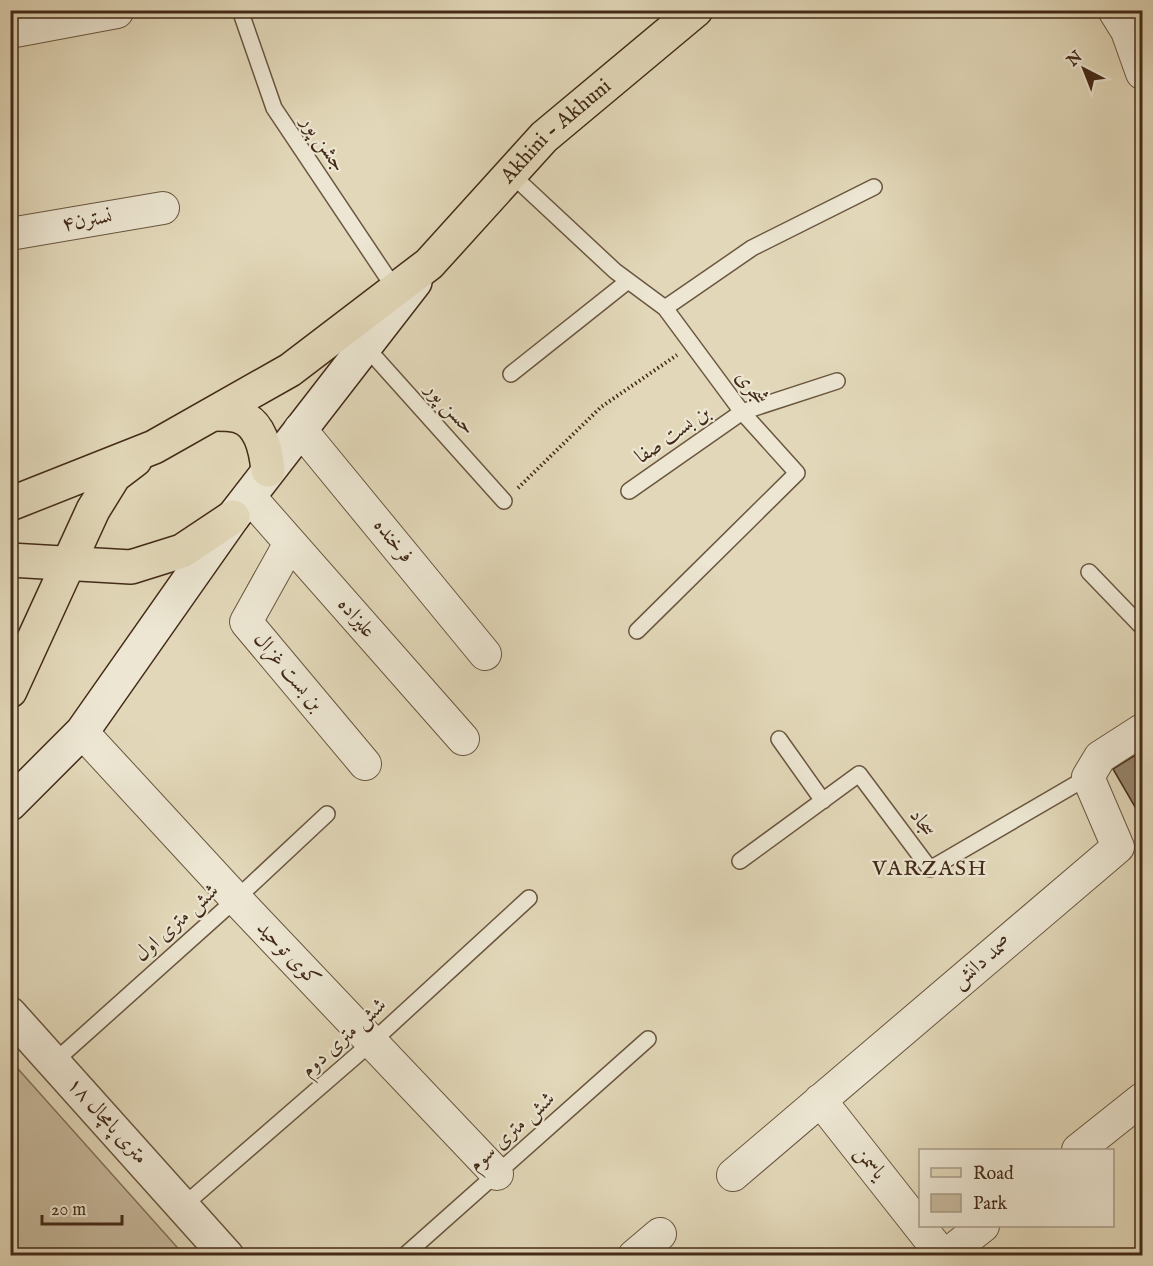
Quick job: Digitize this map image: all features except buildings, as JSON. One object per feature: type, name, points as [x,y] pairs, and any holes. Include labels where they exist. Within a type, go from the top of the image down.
[{"type":"main road","name":"Akhini - Akhuni","points":[[154,447],[290,370],[429,264],[544,137],[696,10]]},
{"type":"main road","points":[[10,804],[82,732],[250,494],[429,264]]},
{"type":"main road","points":[[10,560],[131,567],[182,551],[250,494],[266,447],[256,428],[240,416],[214,414]]},
{"type":"main road","points":[[10,504],[154,447]]},
{"type":"main road","points":[[10,691],[93,510],[114,476],[154,447]]},
{"type":"main road","name":"۱۸ متری پامچال","points":[[10,1014],[227,1256]]},
{"type":"street","points":[[10,32],[117,12]]},
{"type":"street","points":[[1128,25],[1143,73]]},
{"type":"street","name":"نسترن۴","points":[[10,234],[163,208]]},
{"type":"street","name":"فرخنده","points":[[300,429],[485,654]]},
{"type":"street","name":"علیزاده","points":[[250,494],[290,543],[463,740]]},
{"type":"street","name":"بن بست غزال","points":[[290,543],[246,622],[365,764]]},
{"type":"street","points":[[1088,777],[1100,757],[1143,730]]},
{"type":"street","name":"کوی توحید","points":[[82,732],[236,899],[497,1174]]},
{"type":"street","name":"صمد دانش","points":[[733,1175],[1118,847],[1088,777]]},
{"type":"street","points":[[1079,1149],[1143,1099]]},
{"type":"street","name":"یاسمن","points":[[820,1100],[919,1225]]},
{"type":"street","name":"یاسمن","points":[[921,1227],[944,1256]]},
{"type":"street","points":[[944,1256],[982,1227]]},
{"type":"street","points":[[634,1256],[660,1234]]},
{"type":"lane","name":"جشن پور","points":[[240,10],[274,108],[395,289]]},
{"type":"lane","name":"شجری","points":[[511,174],[615,271],[665,308],[742,412],[797,473],[637,631]]},
{"type":"lane","points":[[665,308],[752,248],[874,188]]},
{"type":"lane","points":[[511,374],[628,281]]},
{"type":"lane","name":"حسن پور","points":[[365,345],[504,501]]},
{"type":"lane","name":"بن بست صفا","points":[[629,491],[742,412],[837,381]]},
{"type":"lane","points":[[1089,572],[1143,627]]},
{"type":"lane","points":[[778,739],[823,801]]},
{"type":"lane","name":"سجاد","points":[[740,861],[859,774],[930,869],[1088,777]]},
{"type":"lane","name":"شش متری اول","points":[[54,1062],[327,814]]},
{"type":"lane","name":"شش متری دوم","points":[[183,1206],[372,1042],[529,898]]},
{"type":"lane","name":"شش متری سوم","points":[[404,1256],[648,1039]]},
{"type":"path","points":[[504,501],[601,407],[692,345]]},
{"type":"green space","points":[[11,1061],[184,1255],[11,1255]]},
{"type":"district","name":"VARZASH","points":[[930,869]]}]
